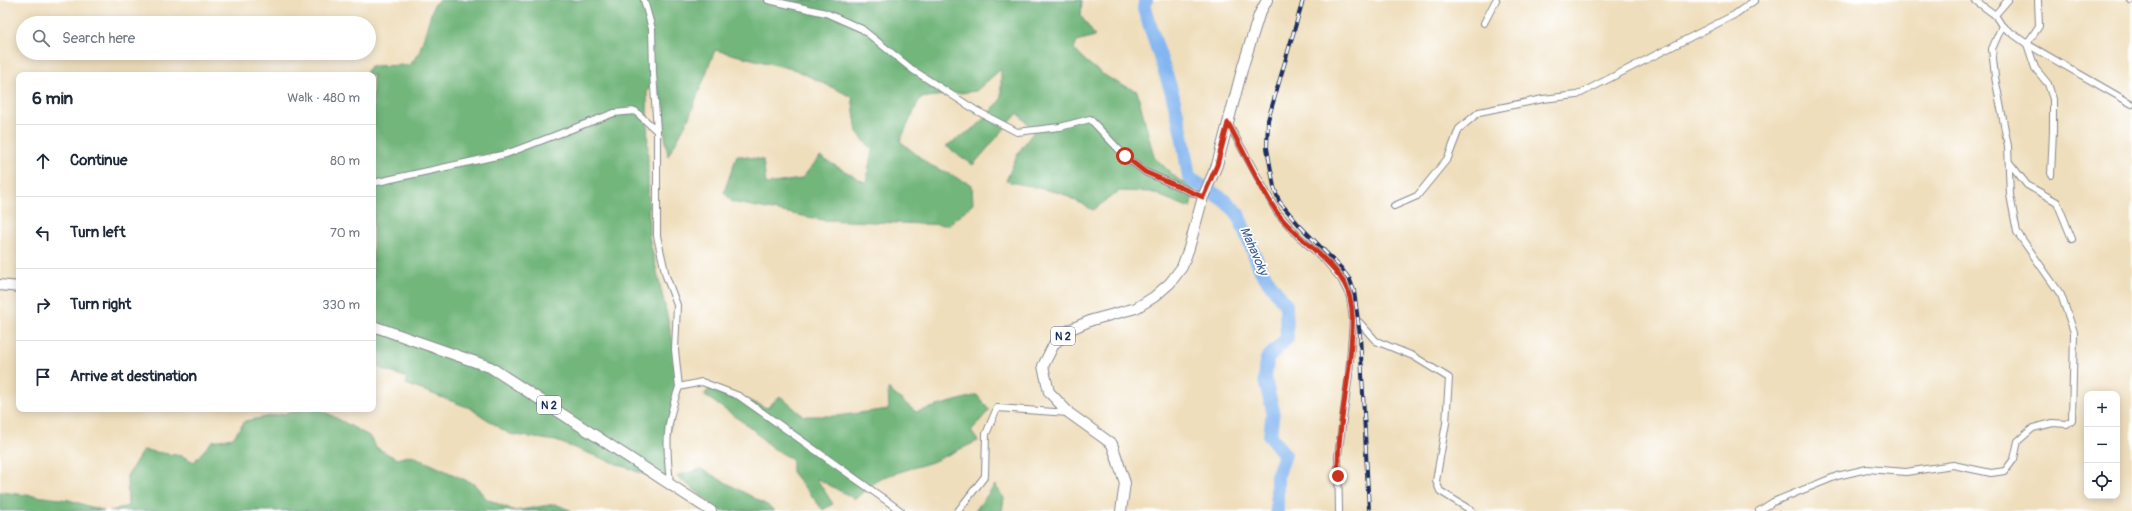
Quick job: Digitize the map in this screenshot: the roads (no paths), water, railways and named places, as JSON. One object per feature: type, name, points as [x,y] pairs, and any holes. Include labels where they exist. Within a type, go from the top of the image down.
[{"type":"main road","name":"N 2","points":[[1121,511],[1125,483],[1112,444],[1068,413],[1049,392],[1043,366],[1054,344],[1071,330],[1092,320],[1136,308],[1154,297],[1170,283],[1182,266],[1190,248],[1203,197],[1217,165],[1259,15],[1268,0]]},
{"type":"main road","points":[[0,285],[16,287]]},
{"type":"main road","name":"N 2","points":[[376,327],[490,367],[711,511]]},
{"type":"street","points":[[644,0],[652,30],[657,131],[656,236],[666,276],[678,305],[675,350],[679,387],[670,412],[666,445],[670,484]]},
{"type":"street","points":[[768,0],[826,13],[862,29],[914,70],[977,111],[1017,132],[1060,127],[1090,119],[1125,156],[1145,172],[1203,197]]},
{"type":"street","points":[[1484,23],[1496,0]]},
{"type":"street","points":[[1394,206],[1417,196],[1448,158],[1459,129],[1479,112],[1543,99],[1577,94],[1734,15],[1755,0]]},
{"type":"street","points":[[1975,0],[1995,15],[2002,26],[2027,44],[2132,104]]},
{"type":"street","points":[[1995,15],[2008,0]]},
{"type":"street","points":[[2027,44],[2039,26],[2038,0]]},
{"type":"street","points":[[1759,511],[1773,502],[1836,476],[1867,469],[1906,472],[1953,465],[1991,473],[2005,471],[2014,459],[2018,441],[2033,428],[2054,423],[2067,424],[2072,420],[2074,402],[2074,332],[2061,296],[2017,232],[2010,195],[2008,146],[1995,77],[1992,49],[2002,26]]},
{"type":"street","points":[[2027,44],[2035,68],[2048,84],[2053,99],[2054,131],[2050,175]]},
{"type":"street","points":[[376,182],[506,154],[614,113],[634,111],[657,131]]},
{"type":"street","points":[[1228,123],[1277,212],[1298,236],[1324,259],[1341,279],[1350,297],[1353,320],[1349,375],[1338,456],[1339,511]]},
{"type":"street","points":[[2009,162],[2027,185],[2057,202],[2072,238]]},
{"type":"street","points":[[1353,320],[1359,322],[1376,341],[1413,356],[1449,378],[1446,423],[1436,481],[1440,492],[1472,511]]},
{"type":"street","points":[[679,387],[702,382],[739,396],[901,511]]},
{"type":"street","points":[[958,511],[985,476],[986,434],[997,408],[1068,413]]},
{"type":"waterway","name":"Mahavoky","points":[[1146,0],[1144,8],[1172,93],[1182,134],[1189,178],[1224,200],[1237,212],[1261,271],[1286,305],[1287,338],[1267,359],[1265,381],[1273,410],[1270,436],[1285,455],[1277,476],[1277,511]]},
{"type":"railway","points":[[1303,0],[1268,120],[1267,148],[1274,187],[1279,201],[1299,225],[1341,268],[1350,280],[1354,291],[1360,335],[1369,511]]}]
